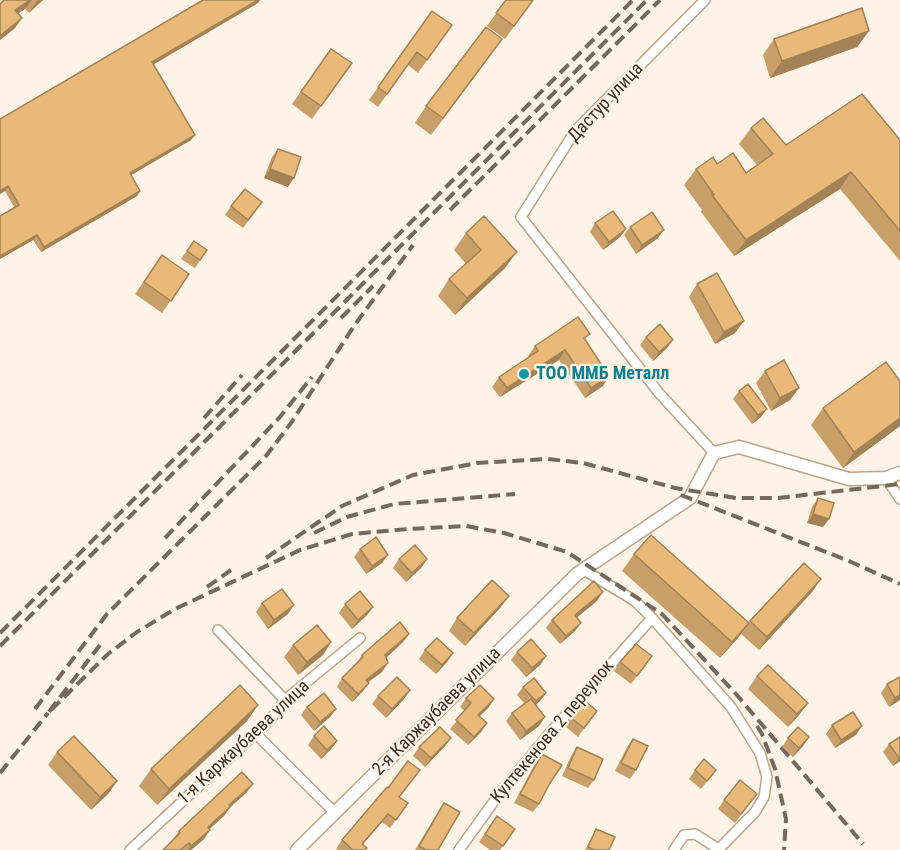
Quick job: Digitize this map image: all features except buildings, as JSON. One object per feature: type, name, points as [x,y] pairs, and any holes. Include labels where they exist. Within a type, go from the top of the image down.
[{"type":"street","name":"Дастур улица","points":[[705,0],[574,131],[521,217],[660,393],[714,453]]},
{"type":"street","points":[[714,453],[740,447],[849,479],[886,478],[900,472]]},
{"type":"street","name":"2-я Каржаубаева улица","points":[[297,850],[580,572],[690,498],[714,453]]},
{"type":"street","points":[[886,478],[900,499]]},
{"type":"street","points":[[580,572],[635,601],[652,618],[731,707],[760,753],[767,777],[764,797],[755,812],[720,849],[695,834],[684,835],[674,850]]},
{"type":"street","name":"Култекенова 2 переулок","points":[[459,850],[500,793],[542,742],[652,618]]},
{"type":"street","points":[[218,630],[285,700]]},
{"type":"street","name":"1-я Каржаубаева улица","points":[[130,850],[271,719],[285,700],[360,638]]},
{"type":"street","points":[[255,733],[335,813]]},
{"type":"railway","points":[[0,633],[633,0]]},
{"type":"railway","points":[[0,646],[647,0]]},
{"type":"railway","points":[[450,210],[660,0]]},
{"type":"railway","points":[[35,709],[107,614],[266,456],[291,423],[354,326],[413,245]]},
{"type":"railway","points":[[341,318],[373,286]]},
{"type":"railway","points":[[204,418],[242,375]]},
{"type":"railway","points":[[165,538],[279,418],[312,377]]},
{"type":"railway","points":[[266,558],[342,506],[413,475],[477,463],[548,459],[583,463],[675,488],[736,498],[778,498],[900,484]]},
{"type":"railway","points":[[314,533],[347,517],[394,504],[515,494]]},
{"type":"railway","points":[[681,495],[849,561],[900,584]]},
{"type":"railway","points":[[100,645],[48,713],[108,654],[137,632],[175,609],[300,550],[352,534],[408,529],[466,526],[504,533],[567,552],[662,614],[736,694],[863,844]]},
{"type":"railway","points":[[207,587],[231,570]]},
{"type":"railway","points":[[0,773],[48,713]]},
{"type":"railway","points":[[757,726],[775,769],[786,819],[784,850]]},
{"type":"place","name":"ТОО ММБ Металл","points":[[524,374]]}]
